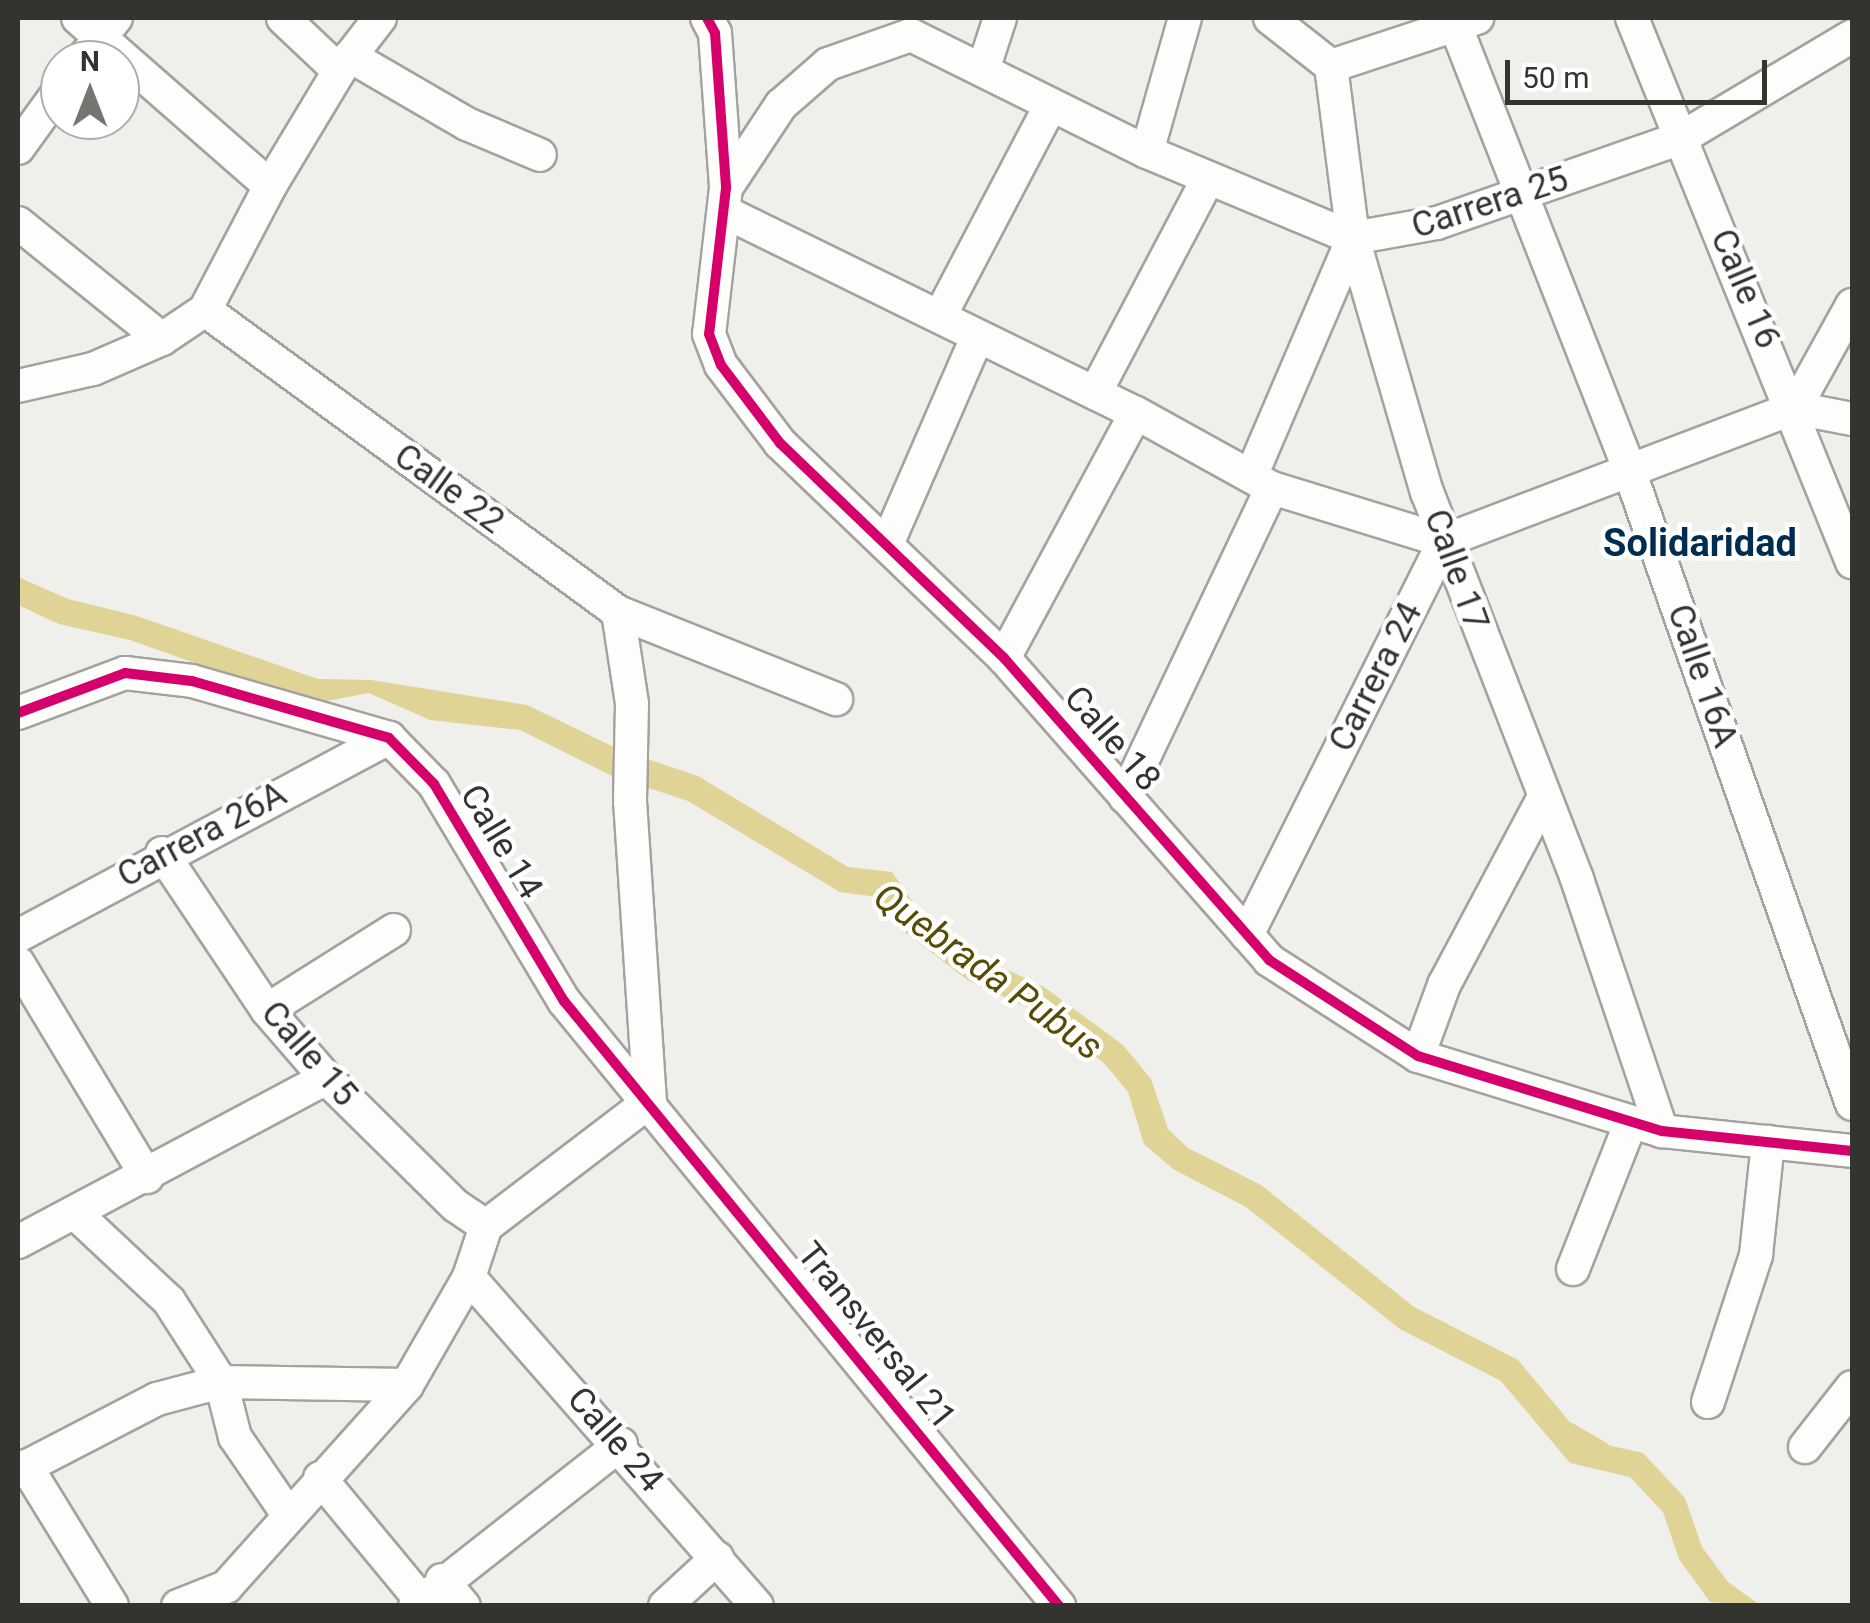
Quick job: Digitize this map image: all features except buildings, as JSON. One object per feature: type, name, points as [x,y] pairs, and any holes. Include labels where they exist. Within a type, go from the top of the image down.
[{"type":"street","points":[[283,18],[344,64],[540,155]]},
{"type":"street","points":[[18,386],[92,368],[162,339],[206,310],[270,186],[344,64],[380,18]]},
{"type":"street","name":"Calle 18","points":[[707,18],[715,32],[726,200],[709,334],[721,364],[780,443],[888,542],[1004,658],[1269,960],[1418,1056],[1647,1126],[1852,1151]]},
{"type":"street","points":[[984,67],[1000,18]]},
{"type":"street","points":[[1147,152],[1185,18]]},
{"type":"street","points":[[1270,18],[1330,66],[1467,22]]},
{"type":"street","name":"Calle 16","points":[[1632,18],[1795,408],[1852,562]]},
{"type":"street","name":"Calle 16A","points":[[1467,22],[1519,194],[1628,468],[1852,1104]]},
{"type":"street","points":[[1125,796],[1262,482],[1352,238],[1208,180],[1051,106],[912,26],[828,64],[781,106],[726,200],[940,316],[976,340],[1136,412],[1262,482],[1444,541],[1628,468],[1795,408],[1852,419]]},
{"type":"street","points":[[94,33],[270,186]]},
{"type":"street","name":"Carrera 25","points":[[1352,238],[1437,224],[1681,138],[1852,36]]},
{"type":"street","name":"Calle 17","points":[[1330,66],[1352,238],[1444,541],[1543,800],[1647,1126]]},
{"type":"street","points":[[940,316],[1051,106]]},
{"type":"street","points":[[18,148],[40,118]]},
{"type":"street","points":[[1095,394],[1208,180]]},
{"type":"street","points":[[18,224],[162,339]]},
{"type":"street","points":[[1795,408],[1852,306]]},
{"type":"street","name":"Calle 22","points":[[206,310],[618,612],[836,699]]},
{"type":"street","points":[[888,542],[976,340]]},
{"type":"street","points":[[1004,658],[1136,412]]},
{"type":"street","name":"Carrera 24","points":[[1247,935],[1444,541]]},
{"type":"street","points":[[178,1606],[226,1586],[407,1385],[469,1277],[486,1226],[650,1101],[630,800],[632,704],[618,612]]},
{"type":"street","name":"Calle 14","points":[[18,714],[125,674],[192,681],[389,738],[434,784],[564,1001],[650,1101]]},
{"type":"street","name":"Carrera 26A","points":[[18,936],[162,853],[389,738]]},
{"type":"street","points":[[1418,1056],[1444,985],[1543,800]]},
{"type":"street","name":"Calle 15","points":[[162,853],[267,1010],[326,1078],[456,1206],[486,1226]]},
{"type":"street","points":[[267,1010],[394,930]]},
{"type":"street","points":[[18,964],[147,1176]]},
{"type":"street","points":[[18,1242],[326,1078]]},
{"type":"street","name":"Transversal 21","points":[[650,1101],[1044,1601]]},
{"type":"street","points":[[1573,1268],[1647,1126]]},
{"type":"street","points":[[1708,1402],[1756,1255],[1768,1142]]},
{"type":"street","points":[[75,1213],[169,1301],[221,1382],[235,1437],[288,1513]]},
{"type":"street","name":"Calle 24","points":[[469,1277],[621,1444],[758,1606]]},
{"type":"street","points":[[112,1606],[22,1468],[156,1399],[221,1382],[407,1385]]},
{"type":"street","points":[[1804,1447],[1852,1387]]},
{"type":"street","points":[[426,1595],[621,1444]]},
{"type":"street","points":[[320,1478],[426,1595],[464,1606]]},
{"type":"street","points":[[665,1606],[717,1558]]},
{"type":"water","points":[[18,577],[68,599],[137,616],[318,679],[371,680],[527,705],[620,750],[698,776],[848,867],[892,872],[917,908],[984,959],[1044,987],[1123,1045],[1151,1079],[1168,1129],[1188,1148],[1261,1185],[1414,1307],[1518,1360],[1585,1440],[1643,1453],[1685,1498],[1702,1547],[1728,1582],[1760,1605],[1710,1602],[1679,1559],[1663,1512],[1630,1477],[1570,1463],[1501,1381],[1400,1329],[1246,1207],[1173,1169],[1144,1144],[1128,1092],[1104,1063],[1031,1009],[969,981],[898,927],[877,897],[840,892],[688,801],[610,775],[520,730],[430,720],[369,693],[310,704],[130,640],[59,624],[18,605]]},
{"type":"waterway","name":"Quebrada Pubus","points":[[1571,1428],[1604,1447]]},
{"type":"cycle path","points":[[707,18],[715,33],[726,188],[709,334],[721,365],[780,443],[1004,658],[1269,960],[1418,1056],[1662,1131],[1852,1151]]},
{"type":"cycle path","points":[[18,713],[125,673],[192,681],[389,738],[434,784],[564,1001],[1059,1606]]},
{"type":"district","name":"Solidaridad","points":[[1700,544]]}]
